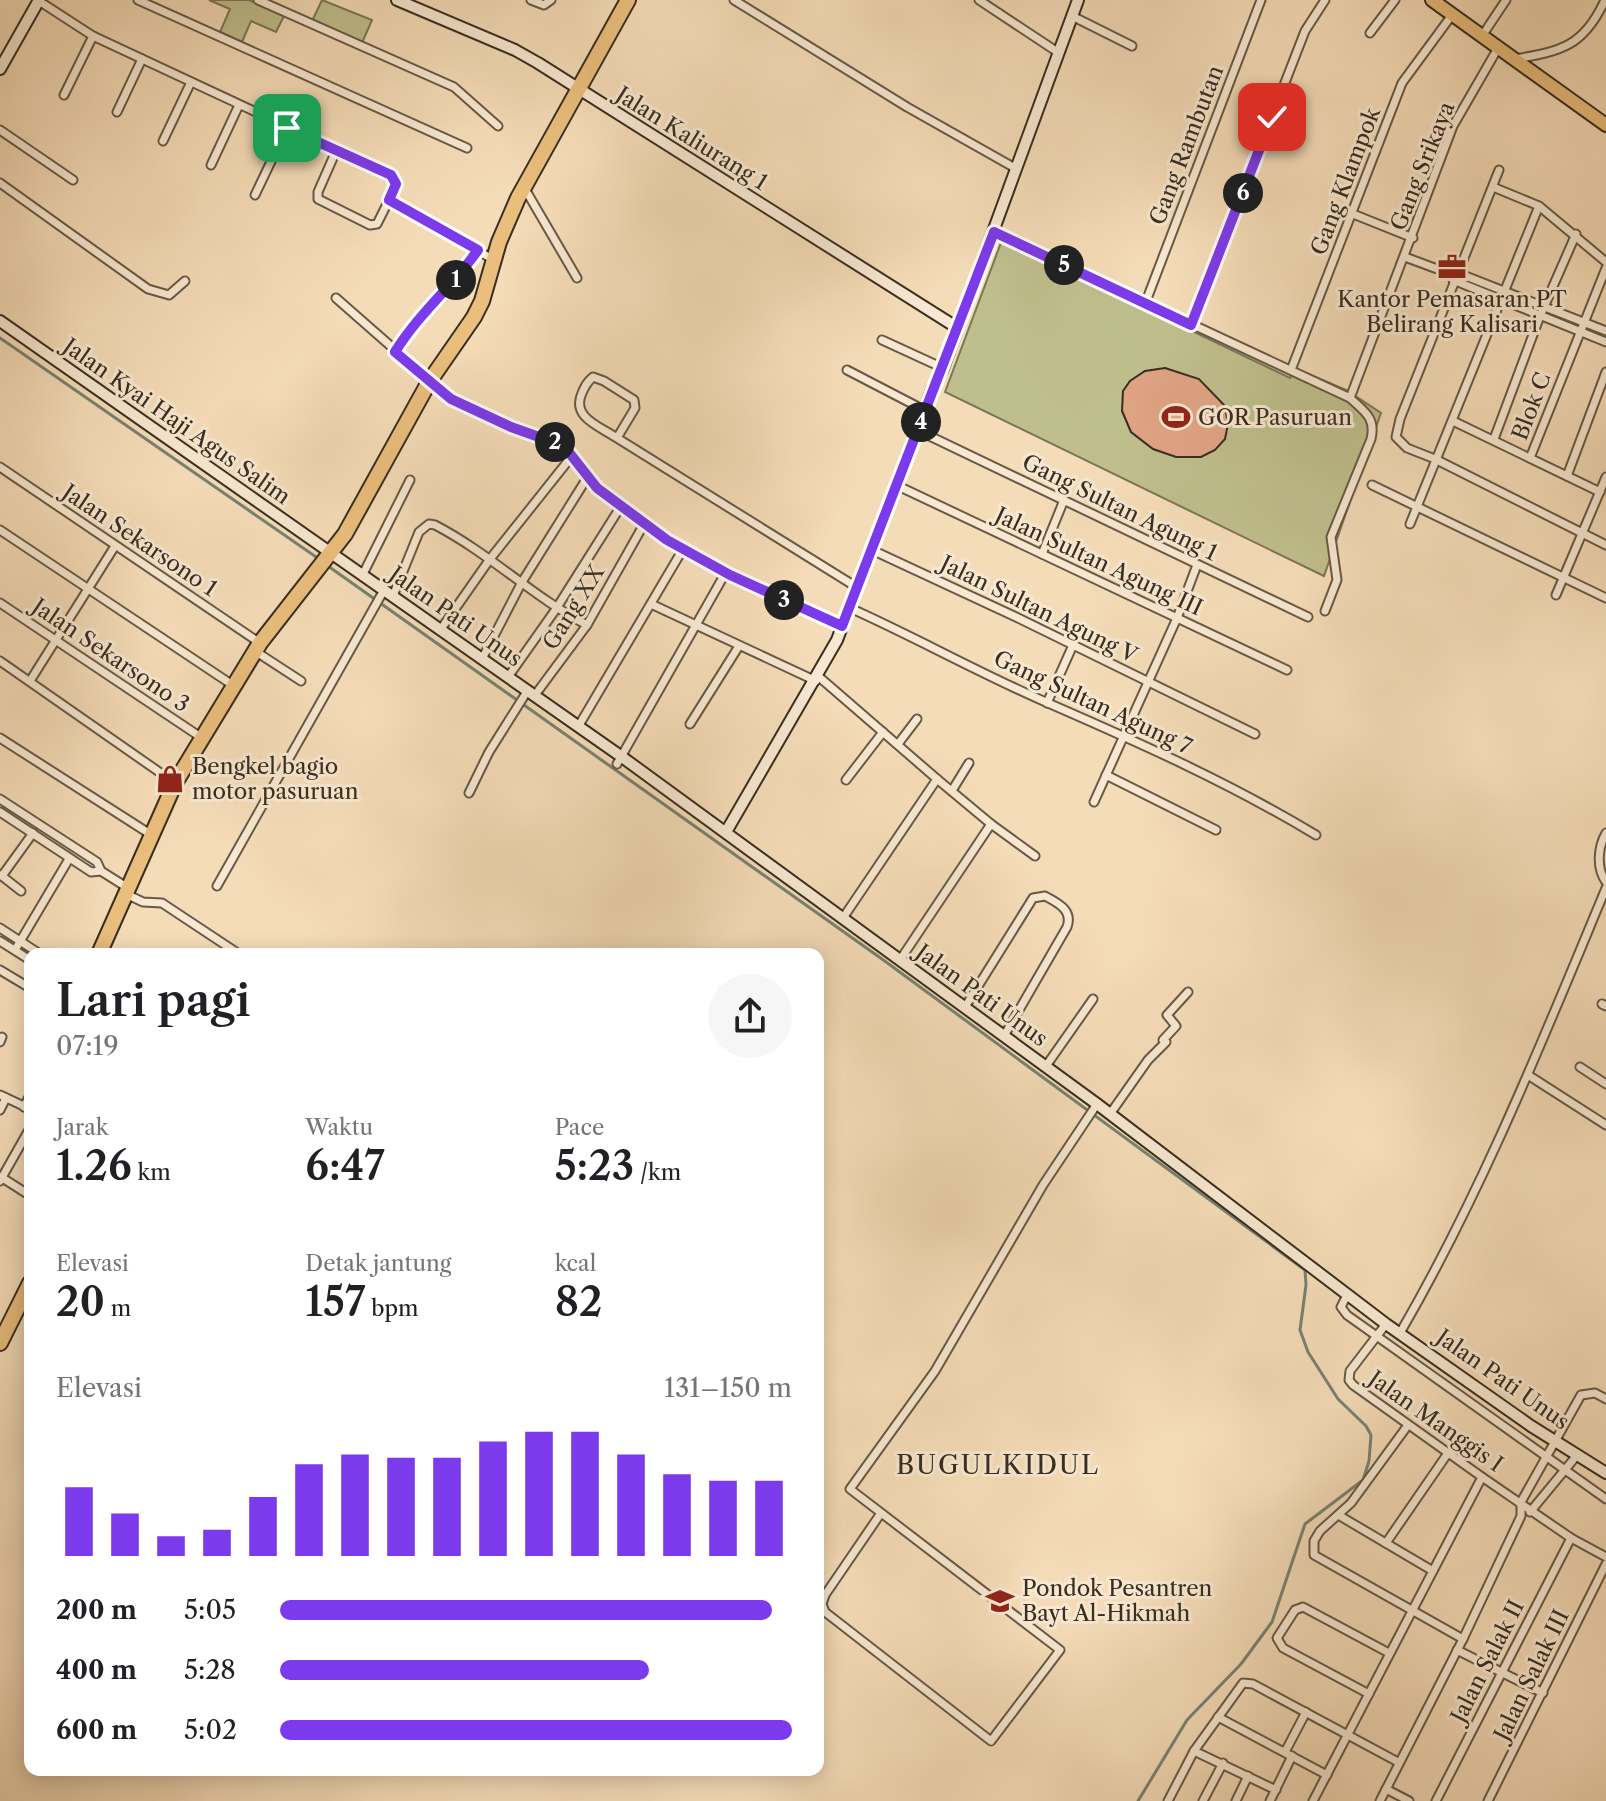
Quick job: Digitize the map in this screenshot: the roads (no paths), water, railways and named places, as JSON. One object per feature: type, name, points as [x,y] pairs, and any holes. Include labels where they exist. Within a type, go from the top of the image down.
[{"type":"highway","points":[[102,948],[175,783],[258,647],[345,534],[429,382],[474,317],[505,225],[628,0]]},
{"type":"highway","points":[[0,1343],[24,1295]]},
{"type":"main road","name":"Jalan Kaliurang 1","points":[[397,0],[515,50],[956,327]]},
{"type":"main road","points":[[726,832],[817,678],[840,633],[943,368],[1078,0]]},
{"type":"main road","points":[[1432,0],[1604,120]]},
{"type":"main road","points":[[0,69],[39,1]]},
{"type":"main road","name":"Jalan Kyai Haji Agus Salim","points":[[0,321],[326,560]]},
{"type":"main road","name":"Jalan Pati Unus","points":[[326,560],[362,576],[385,595],[441,629],[619,760],[726,832],[1046,1066],[1093,1109],[1110,1114],[1382,1330],[1400,1333],[1570,1462],[1606,1473]]},
{"type":"street","points":[[138,0],[467,148]]},
{"type":"street","points":[[161,10],[165,0]]},
{"type":"street","points":[[258,0],[454,87],[498,126]]},
{"type":"street","points":[[531,0],[548,3]]},
{"type":"street","points":[[734,0],[907,107],[1015,168]]},
{"type":"street","points":[[979,0],[1059,53]]},
{"type":"street","name":"Gang Rambutan","points":[[1147,299],[1261,0]]},
{"type":"street","points":[[1193,320],[1314,14],[1325,0]]},
{"type":"street","points":[[1370,33],[1395,0]]},
{"type":"street","points":[[1482,36],[1506,0]]},
{"type":"street","points":[[1515,59],[1552,53],[1577,41],[1589,29],[1605,0]]},
{"type":"street","points":[[39,1],[93,36],[191,82],[395,179],[389,200],[373,225],[318,199],[318,192],[336,151]]},
{"type":"street","name":"Gang Klampok","points":[[1292,367],[1404,80],[1452,15]]},
{"type":"street","points":[[1072,16],[1132,46]]},
{"type":"street","points":[[64,95],[93,36]]},
{"type":"street","name":"Gang Srikaya","points":[[1352,394],[1457,118],[1498,47]]},
{"type":"street","points":[[117,112],[142,59]]},
{"type":"street","points":[[163,141],[191,82]]},
{"type":"street","points":[[211,165],[239,105]]},
{"type":"street","points":[[255,195],[287,128]]},
{"type":"street","points":[[0,130],[73,180]]},
{"type":"street","points":[[1499,170],[1396,430],[1398,442],[1606,545]]},
{"type":"street","points":[[0,183],[148,289],[169,295],[185,281]]},
{"type":"street","points":[[524,187],[577,278]]},
{"type":"street","points":[[1493,187],[1539,206],[1576,234],[1606,265]]},
{"type":"street","points":[[389,200],[494,260]]},
{"type":"street","points":[[1410,524],[1453,421],[1498,299],[1539,206]]},
{"type":"street","points":[[1353,214],[1413,238]]},
{"type":"street","points":[[994,232],[1352,394],[1371,418],[1374,427],[1331,537],[1337,580],[1325,611]]},
{"type":"street","points":[[1494,439],[1540,316],[1576,234]]},
{"type":"street","points":[[395,352],[416,319],[451,286],[478,250]]},
{"type":"street","points":[[1405,257],[1448,273],[1498,299],[1606,342]]},
{"type":"street","name":"Blok C","points":[[1530,458],[1606,265]]},
{"type":"street","points":[[1456,277],[1503,290],[1606,331]]},
{"type":"street","points":[[336,298],[429,382],[475,411],[558,443],[572,456],[587,478],[641,529],[722,578],[840,633]]},
{"type":"street","points":[[882,340],[943,368]]},
{"type":"street","points":[[847,370],[926,411]]},
{"type":"street","points":[[1567,476],[1606,372]]},
{"type":"street","points":[[617,438],[635,408],[634,400],[593,377],[587,383],[578,410],[617,438],[858,588]]},
{"type":"street","points":[[1453,421],[1600,492]]},
{"type":"street","name":"Gang Sultan Agung 1","points":[[917,430],[1308,617]]},
{"type":"street","points":[[441,629],[490,559],[572,456]]},
{"type":"street","name":"Jalan Sekarsono 1","points":[[0,467],[258,647],[301,681]]},
{"type":"street","points":[[1556,595],[1606,477]]},
{"type":"street","points":[[482,659],[522,582],[587,478]]},
{"type":"street","points":[[362,576],[410,480]]},
{"type":"street","name":"Jalan Sultan Agung III","points":[[896,485],[1287,670]]},
{"type":"street","points":[[1372,485],[1606,598]]},
{"type":"street","points":[[1042,554],[1064,500]]},
{"type":"street","points":[[508,677],[556,609],[619,509]]},
{"type":"street","points":[[217,886],[371,611],[385,595],[419,532],[429,524],[472,544],[556,609],[587,625]]},
{"type":"street","name":"Gang XX","points":[[469,793],[517,707],[587,625],[641,529]]},
{"type":"street","points":[[0,530],[234,686]]},
{"type":"street","points":[[30,681],[115,546]]},
{"type":"street","name":"Jalan Sultan Agung V","points":[[872,550],[1255,734]]},
{"type":"street","points":[[578,727],[680,554]]},
{"type":"street","points":[[1094,802],[1177,618],[1197,565]]},
{"type":"street","points":[[619,760],[722,578]]},
{"type":"street","name":"Jalan Sekarsono 3","points":[[0,603],[202,738]]},
{"type":"street","points":[[651,604],[739,646],[817,678],[991,824],[1035,856]]},
{"type":"street","name":"Gang Sultan Agung 7","points":[[850,608],[1047,703],[1124,734],[1247,794],[1316,835]]},
{"type":"street","points":[[1047,703],[1073,645]]},
{"type":"street","points":[[690,724],[739,646]]},
{"type":"street","points":[[0,661],[175,783]]},
{"type":"street","points":[[898,744],[917,719]]},
{"type":"street","points":[[846,780],[883,732]]},
{"type":"street","points":[[0,738],[150,834]]},
{"type":"street","points":[[953,789],[969,763]]},
{"type":"street","points":[[1106,775],[1216,830]]},
{"type":"street","points":[[843,918],[937,779]]},
{"type":"street","points":[[0,799],[97,862],[101,871],[143,902],[162,903],[230,948]]},
{"type":"street","points":[[0,812],[91,872],[101,871]]},
{"type":"street","points":[[17,823],[23,814]]},
{"type":"street","points":[[900,960],[991,824]]},
{"type":"street","points":[[21,891],[1,876],[33,833]]},
{"type":"street","points":[[1602,875],[1599,851],[1606,833]]},
{"type":"street","points":[[15,950],[69,859]]},
{"type":"street","points":[[1400,1333],[1431,1281],[1528,1075],[1606,888]]},
{"type":"street","points":[[965,1007],[1033,898],[1045,896],[1065,910],[1069,919],[1067,927],[1004,1036]]},
{"type":"street","points":[[0,928],[30,948]]},
{"type":"street","points":[[0,941],[24,956]]},
{"type":"street","points":[[0,970],[24,984]]},
{"type":"street","points":[[1110,1114],[1148,1060],[1166,1042],[1163,1040],[1176,1026],[1167,1015],[1188,992]]},
{"type":"street","points":[[1046,1066],[1093,999]]},
{"type":"street","points":[[1580,1067],[1606,1084]]},
{"type":"street","points":[[1528,1075],[1606,1125]]},
{"type":"street","points":[[0,1110],[3,1097],[24,1107]]},
{"type":"street","points":[[824,1609],[991,1741],[1060,1650],[850,1489],[935,1371],[1093,1109]]},
{"type":"street","points":[[24,1138],[1,1178],[24,1192]]},
{"type":"street","points":[[1344,1300],[1347,1315],[1382,1330],[1570,1462],[1606,1499]]},
{"type":"street","name":"Jalan Manggis I","points":[[1382,1330],[1350,1371],[1349,1380],[1482,1477],[1571,1538],[1606,1557]]},
{"type":"street","points":[[1380,1801],[1463,1639],[1521,1516],[1521,1502],[1581,1395],[1595,1393],[1606,1399]]},
{"type":"street","points":[[1408,1425],[1375,1474],[1340,1516],[1320,1531],[1314,1541],[1314,1555],[1463,1639]]},
{"type":"street","points":[[1386,1543],[1448,1453]]},
{"type":"street","points":[[1521,1516],[1533,1511],[1570,1462]]},
{"type":"street","points":[[1313,1801],[1482,1477]]},
{"type":"street","points":[[824,1598],[881,1513]]},
{"type":"street","points":[[1340,1516],[1433,1571]]},
{"type":"street","name":"Jalan Salak II","points":[[1436,1801],[1571,1538]]},
{"type":"street","name":"Jalan Salak III","points":[[1488,1801],[1606,1564]]},
{"type":"street","points":[[1369,1694],[1278,1643],[1280,1633],[1299,1607],[1311,1610],[1389,1653]]},
{"type":"street","points":[[1457,1650],[1543,1693]]},
{"type":"street","points":[[1168,1801],[1194,1751],[1239,1686],[1247,1683],[1350,1734],[1398,1762]]},
{"type":"street","points":[[1270,1801],[1306,1712]]},
{"type":"street","points":[[1218,1717],[1327,1775]]},
{"type":"street","points":[[1194,1751],[1276,1790]]},
{"type":"street","points":[[1203,1801],[1223,1763]]},
{"type":"street","points":[[1236,1801],[1248,1776]]},
{"type":"street","points":[[1386,1789],[1409,1801]]},
{"type":"waterway","points":[[0,338],[319,559]]},
{"type":"waterway","points":[[328,566],[882,959],[1305,1270],[1300,1330],[1308,1352],[1338,1399],[1371,1435],[1369,1461],[1363,1480],[1305,1524],[1272,1622],[1241,1664],[1187,1720],[1138,1801]]},
{"type":"place","name":"Kantor Pemasaran PT Belirang Kalisari","points":[[1452,267]]},
{"type":"place","name":"GOR Pasuruan","points":[[1176,417]]},
{"type":"place","name":"Bengkel bagio motor pasuruan","points":[[170,779]]},
{"type":"place","name":"Pondok Pesantren Bayt Al-Hikmah","points":[[1000,1601]]},
{"type":"district","name":"BUGULKIDUL","points":[[998,1465]]}]
